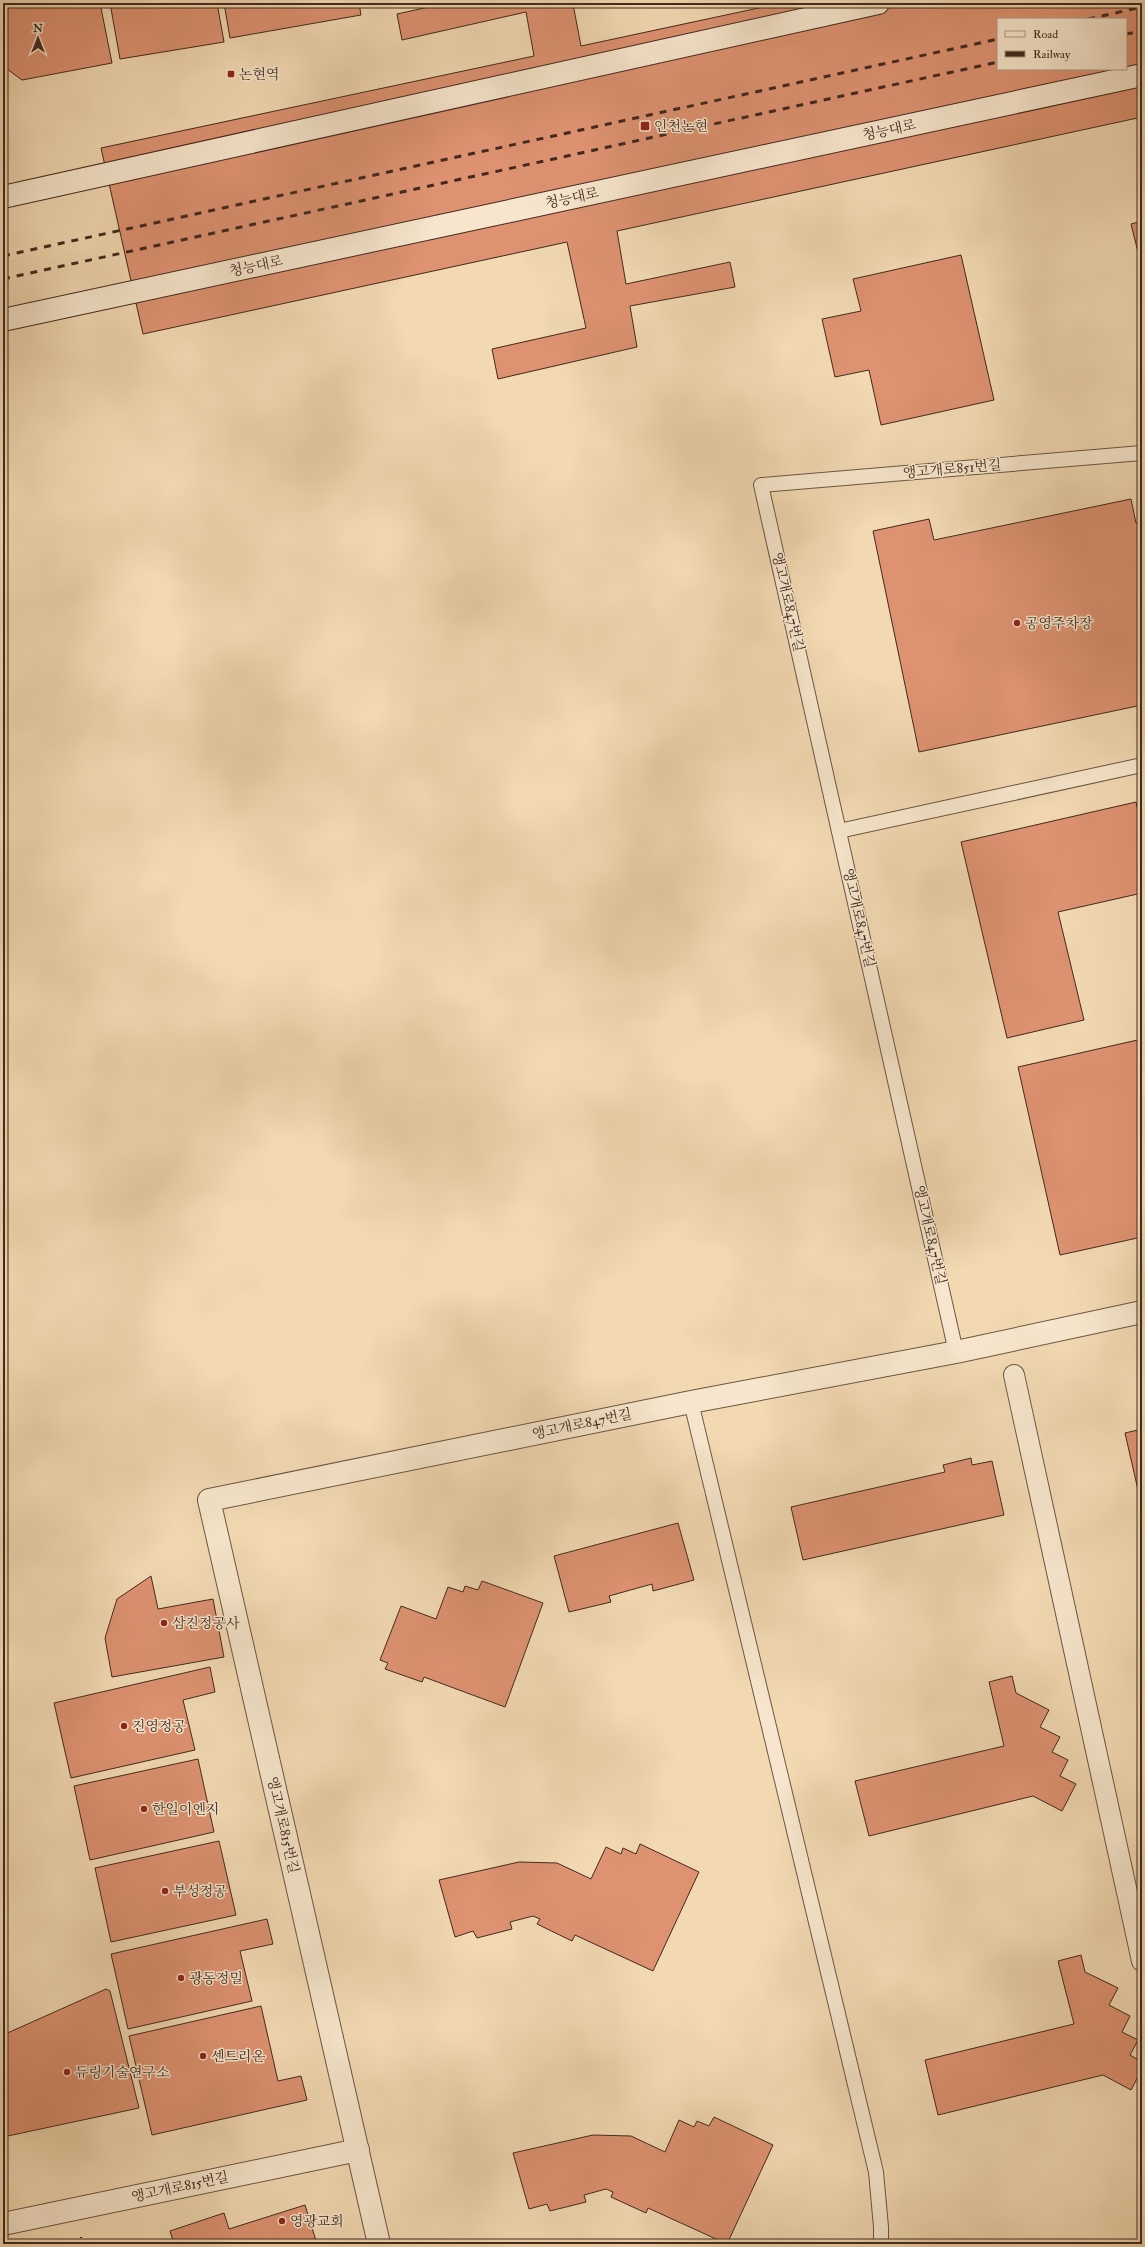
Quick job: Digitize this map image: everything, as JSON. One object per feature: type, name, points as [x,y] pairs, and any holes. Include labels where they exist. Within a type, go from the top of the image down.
[{"type":"street","points":[[3,197],[878,3]]},
{"type":"street","name":"청능대로","points":[[3,320],[1142,75]]},
{"type":"street","name":"앵고개로847번길","points":[[209,1500],[691,1402],[956,1352],[1142,1312]]},
{"type":"street","points":[[1014,1375],[1142,1960]]},
{"type":"street","name":"앵고개로815번길","points":[[209,1500],[379,2244]]},
{"type":"street","name":"앵고개로815번길","points":[[3,2224],[358,2150]]},
{"type":"lane","name":"앵고개로851번길","points":[[761,485],[1142,453]]},
{"type":"lane","name":"앵고개로847번길","points":[[761,485],[956,1352]]},
{"type":"lane","points":[[839,831],[1142,765]]},
{"type":"lane","points":[[691,1402],[876,2172],[881,2244]]},
{"type":"building","points":[[3,3],[100,3],[112,63],[22,80],[3,66]]},
{"type":"building","points":[[110,3],[217,3],[224,42],[120,59]]},
{"type":"building","points":[[224,3],[359,3],[361,15],[230,38]]},
{"type":"building","points":[[447,3],[578,3],[573,4],[581,46],[782,3],[1142,3],[1142,117],[617,231],[626,284],[730,262],[735,287],[630,306],[637,347],[498,379],[492,349],[586,328],[567,242],[143,334],[101,148],[534,56],[526,12],[402,40],[397,14]]},
{"type":"building","points":[[1142,221],[1142,268],[1131,224]]},
{"type":"building","points":[[961,255],[994,400],[881,425],[869,370],[835,377],[822,319],[861,311],[853,279]]},
{"type":"building","name":"공영주차장","points":[[1131,499],[1136,523],[1142,521],[1142,705],[919,752],[873,531],[929,519],[934,540]]},
{"type":"building","points":[[1136,802],[1142,829],[1142,893],[1058,912],[1084,1020],[1007,1038],[961,842]]},
{"type":"building","points":[[1142,1039],[1142,1237],[1060,1255],[1018,1067]]},
{"type":"building","points":[[1142,1429],[1142,1489],[1138,1490],[1125,1433]]},
{"type":"building","points":[[971,1458],[972,1465],[992,1461],[1004,1515],[803,1560],[791,1507],[945,1472],[943,1465]]},
{"type":"building","points":[[678,1523],[694,1580],[653,1591],[652,1584],[609,1596],[611,1602],[569,1612],[554,1556]]},
{"type":"building","name":"삼진정공사","points":[[151,1576],[158,1609],[213,1599],[224,1657],[112,1677],[105,1638],[117,1599]]},
{"type":"building","points":[[482,1581],[543,1603],[505,1707],[424,1677],[422,1682],[385,1669],[388,1663],[380,1660],[401,1606],[436,1619],[448,1587],[463,1592],[465,1586],[478,1590]]},
{"type":"building","name":"진영정공","points":[[210,1667],[215,1692],[183,1700],[195,1750],[71,1778],[54,1703]]},
{"type":"building","points":[[1012,1676],[1016,1693],[1049,1710],[1040,1727],[1060,1737],[1052,1752],[1068,1760],[1060,1776],[1076,1784],[1062,1811],[1033,1796],[869,1836],[855,1781],[1004,1746],[989,1682]]},
{"type":"building","name":"한일이엔지","points":[[198,1759],[214,1832],[90,1860],[74,1786]]},
{"type":"building","name":"부성정공","points":[[219,1841],[236,1915],[111,1942],[95,1868]]},
{"type":"building","points":[[640,1844],[699,1872],[653,1971],[575,1935],[572,1941],[537,1924],[540,1919],[533,1916],[510,1922],[512,1929],[477,1938],[473,1931],[455,1937],[439,1880],[519,1862],[557,1863],[591,1879],[606,1847],[621,1854],[623,1848],[636,1854]]},
{"type":"building","name":"광동정밀","points":[[267,1919],[273,1944],[240,1951],[252,2001],[128,2029],[111,1954]]},
{"type":"building","points":[[1081,1955],[1085,1972],[1118,1988],[1109,2005],[1130,2016],[1122,2032],[1138,2040],[1130,2055],[1142,2062],[1142,2069],[1131,2090],[1103,2075],[938,2115],[925,2060],[1074,2024],[1058,1961]]},
{"type":"building","name":"듀링기술연구소","points":[[106,1989],[110,1991],[139,2108],[3,2137],[3,2035]]},
{"type":"building","name":"센트리온","points":[[261,2006],[278,2081],[301,2076],[307,2100],[152,2135],[129,2036]]},
{"type":"building","points":[[714,2117],[773,2145],[727,2244],[648,2208],[646,2213],[611,2197],[613,2192],[606,2189],[584,2195],[586,2202],[550,2211],[547,2204],[529,2209],[513,2153],[593,2135],[631,2136],[665,2152],[679,2120],[694,2127],[697,2121],[709,2126]]},
{"type":"building","name":"영광교회","points":[[305,2205],[317,2244],[174,2244],[170,2231],[224,2213],[229,2229]]},
{"type":"railway","points":[[1092,18],[1142,7]]},
{"type":"railway","points":[[1127,34],[1142,31]]},
{"type":"railway","points":[[3,256],[997,39]]},
{"type":"railway","points":[[3,279],[997,62]]},
{"type":"place","name":"논현역","points":[[231,74]]},
{"type":"place","name":"인천논현","points":[[645,126]]},
{"type":"place","name":"공영주차장","points":[[1017,623]]},
{"type":"place","name":"삼진정공사","points":[[164,1623]]},
{"type":"place","name":"진영정공","points":[[124,1726]]},
{"type":"place","name":"한일이엔지","points":[[144,1809]]},
{"type":"place","name":"부성정공","points":[[165,1891]]},
{"type":"place","name":"광동정밀","points":[[181,1978]]},
{"type":"place","name":"센트리온","points":[[203,2056]]},
{"type":"place","name":"듀링기술연구소","points":[[67,2072]]},
{"type":"place","name":"영광교회","points":[[282,2221]]}]
